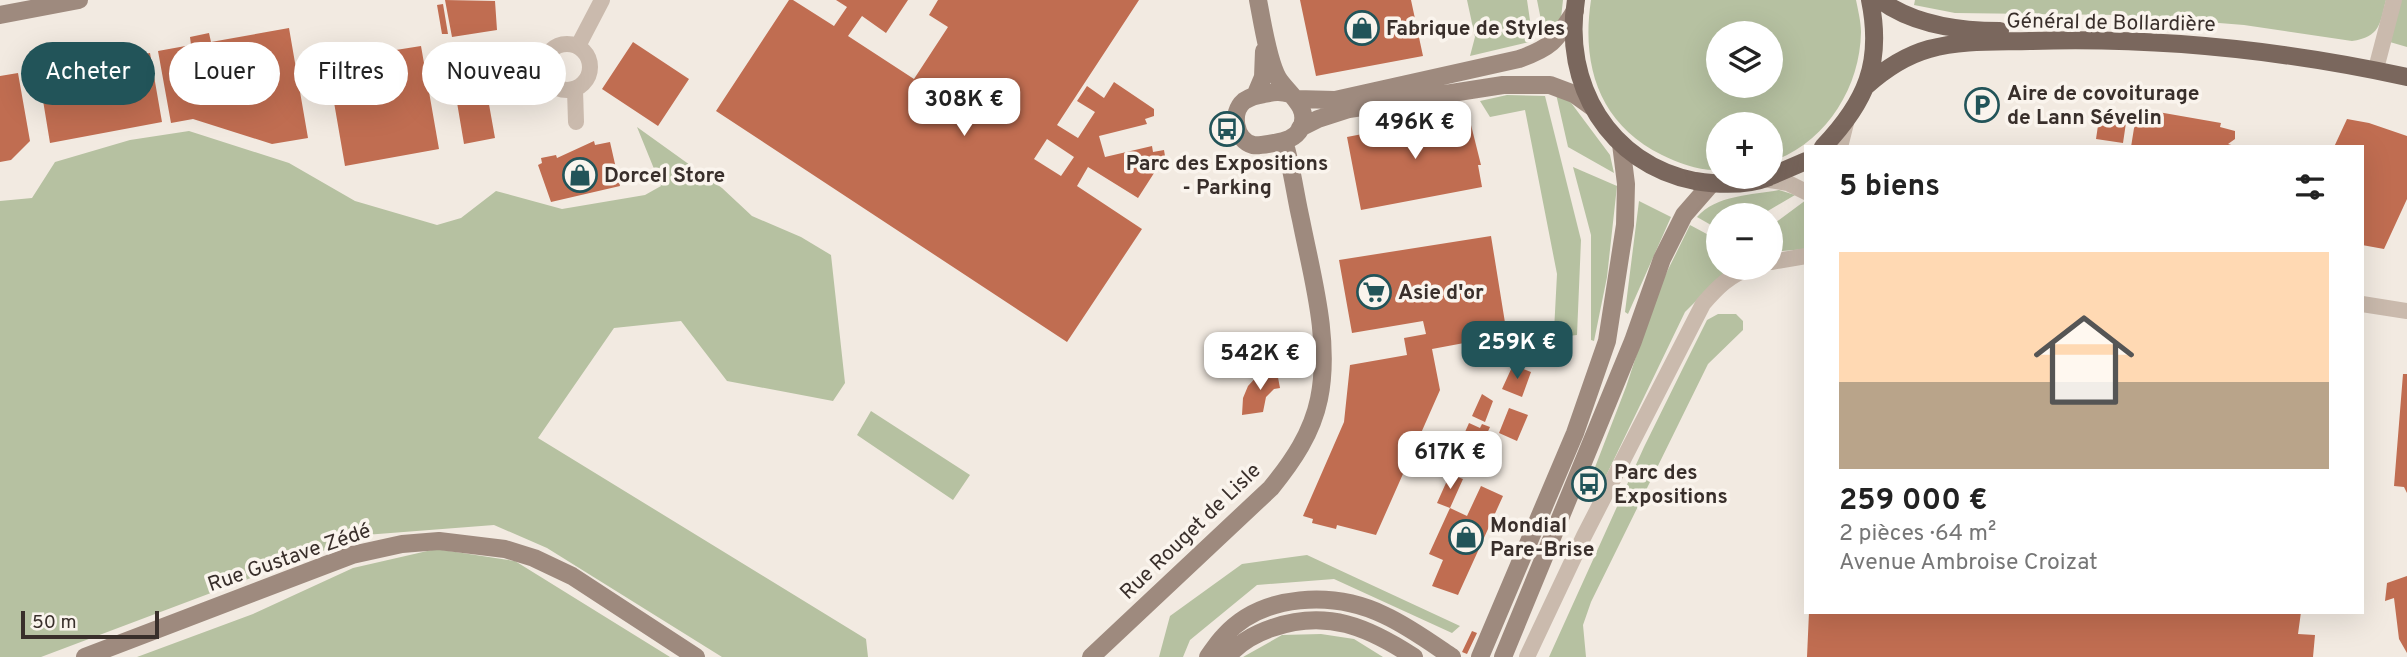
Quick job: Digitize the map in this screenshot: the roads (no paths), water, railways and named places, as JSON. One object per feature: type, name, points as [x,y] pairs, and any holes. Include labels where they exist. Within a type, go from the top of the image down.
[{"type":"main road","points":[[1825,145],[1846,123],[1866,86],[1873,54],[1874,22],[1870,0]]},
{"type":"main road","name":"Général de Bollardière","points":[[1880,0],[1907,16],[1962,29],[2181,36],[2279,46],[2407,68]]},
{"type":"main road","points":[[1575,5],[1574,52],[1581,81],[1592,107],[1605,127],[1621,144],[1648,164],[1678,177],[1706,183]]},
{"type":"main road","name":"Général de Bollardière","points":[[1866,86],[1903,58],[1928,49],[1974,43],[2063,40],[2131,41],[2230,48],[2407,76]]},
{"type":"main road","points":[[1783,170],[1804,161]]},
{"type":"street","points":[[0,15],[79,0]]},
{"type":"street","points":[[578,46],[602,0]]},
{"type":"street","points":[[1258,0],[1277,76],[1293,96],[1301,106],[1303,120],[1294,136],[1284,141],[1254,145],[1245,141],[1236,128],[1236,115],[1240,106],[1255,96],[1281,91],[1293,96],[1335,100],[1519,59],[1543,51],[1556,40],[1575,5]]},
{"type":"street","points":[[2378,61],[2394,0]]},
{"type":"street","points":[[1255,96],[1263,77],[1262,19]]},
{"type":"street","points":[[563,44],[578,46],[584,51],[591,65],[587,80],[575,90],[566,91],[547,80],[544,65],[550,51],[563,44]]},
{"type":"street","points":[[1300,128],[1342,111],[1503,85],[1550,85],[1574,93],[1592,107]]},
{"type":"street","points":[[575,90],[576,122]]},
{"type":"street","points":[[1840,145],[1846,123]]},
{"type":"street","name":"Rue Rouget de Lisle","points":[[1091,657],[1271,488],[1299,449],[1312,420],[1319,400],[1322,375],[1320,323],[1284,141]]},
{"type":"street","points":[[1480,657],[1560,470],[1597,375],[1609,328],[1625,225],[1626,184],[1621,144]]},
{"type":"street","points":[[1783,182],[1804,191]]},
{"type":"street","points":[[1503,657],[1633,341],[1662,259],[1684,215],[1707,189]]},
{"type":"street","points":[[1783,260],[1804,257]]},
{"type":"street","points":[[1527,657],[1584,536],[1703,304],[1727,280]]},
{"type":"street","points":[[2364,304],[2407,311]]},
{"type":"street","name":"Rue Gustave Zédé","points":[[85,657],[352,555],[402,544],[439,541],[505,550],[534,558],[582,582],[696,657]]},
{"type":"street","points":[[1208,657],[1224,634],[1264,609],[1282,603],[1330,599],[1383,614],[1448,654]]},
{"type":"street","points":[[1227,657],[1254,635],[1287,623],[1328,620],[1374,633],[1414,657]]},
{"type":"place","name":"Fabrique de Styles","points":[[1362,28]]},
{"type":"place","name":"Aire de covoiturage de Lann Sévelin","points":[[1982,105]]},
{"type":"place","name":"Parc des Expositions - Parking","points":[[1227,129]]},
{"type":"place","name":"Dorcel Store","points":[[580,175]]},
{"type":"place","name":"Asie d'or","points":[[1374,292]]},
{"type":"place","name":"Parc des Expositions","points":[[1589,484]]},
{"type":"place","name":"Mondial Pare-Brise","points":[[1466,537]]}]
